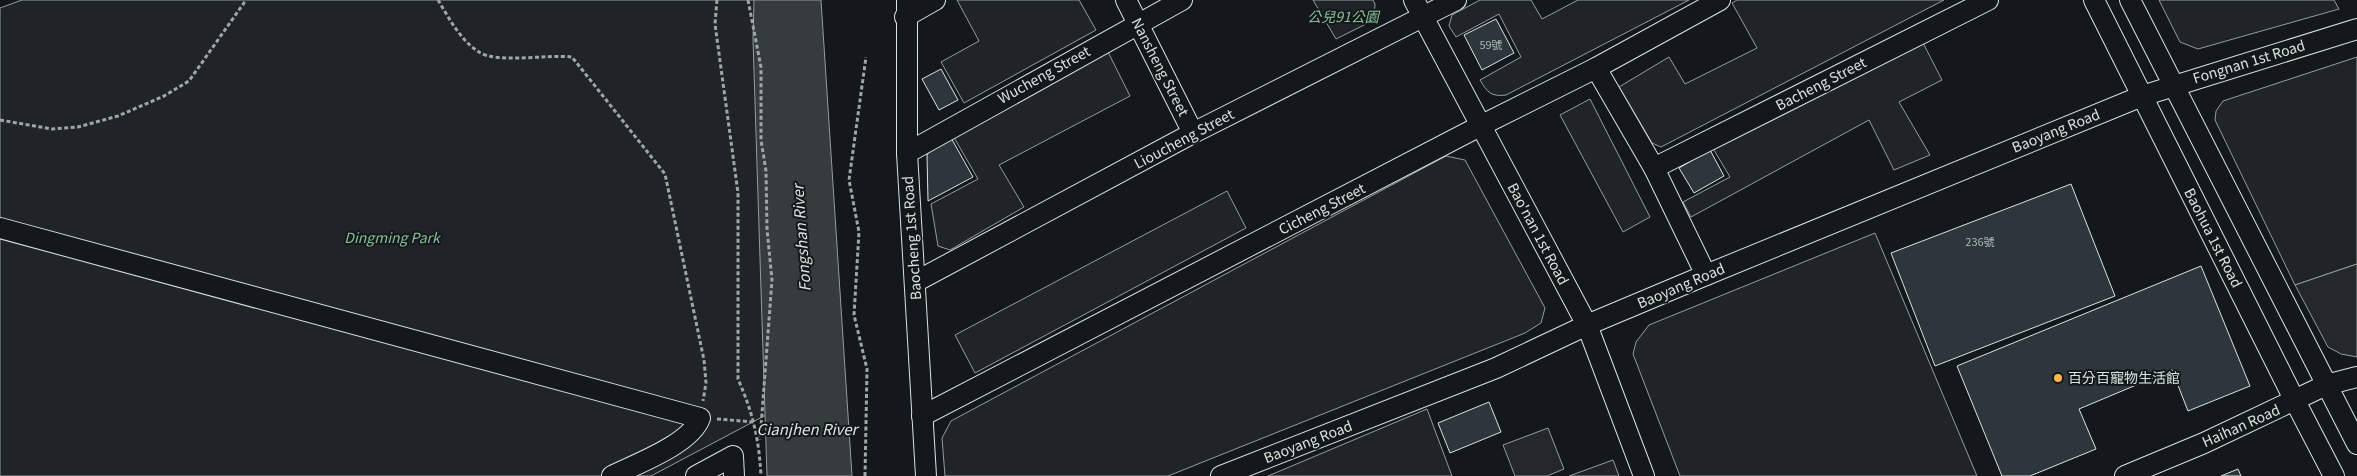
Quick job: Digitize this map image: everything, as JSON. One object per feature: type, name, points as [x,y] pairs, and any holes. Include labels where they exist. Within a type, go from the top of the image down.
[{"type":"street","points":[[906,8],[934,0]]},
{"type":"street","name":"Nansheng Street","points":[[1126,0],[1193,133]]},
{"type":"street","name":"Wucheng Street","points":[[906,152],[1182,0]]},
{"type":"street","name":"Lioucheng Street","points":[[915,282],[1193,133],[1419,8],[1456,0]]},
{"type":"street","name":"Cicheng Street","points":[[922,416],[1480,126],[1596,68],[1720,0]]},
{"type":"street","name":"Bacheng Street","points":[[1654,168],[1988,0]]},
{"type":"street","name":"Baohua 1st Road","points":[[2094,0],[2334,476]]},
{"type":"street","points":[[2130,0],[2357,444]]},
{"type":"street","name":"Baocheng 1st Road","points":[[906,8],[906,152],[926,476]]},
{"type":"street","name":"Bao'nan 1st Road","points":[[1419,8],[1587,325],[1644,476]]},
{"type":"street","name":"Fongnan 1st Road","points":[[2142,96],[2357,29]]},
{"type":"street","points":[[1596,68],[1654,168],[1706,275]]},
{"type":"street","name":"Baoyang Road","points":[[1221,476],[1496,368],[1587,325],[2142,96]]},
{"type":"street","points":[[0,228],[700,418],[698,426],[681,441],[612,476]]},
{"type":"street","name":"Haihan Road","points":[[2125,476],[2295,401],[2326,385],[2357,377]]},
{"type":"street","points":[[696,476],[734,466]]},
{"type":"path","points":[[0,120],[52,129],[78,127],[118,116],[164,96],[188,81],[246,0]]},
{"type":"path","points":[[438,0],[457,31],[480,53],[502,58],[558,55],[572,57],[665,174],[704,360],[706,383],[700,418],[754,422]]},
{"type":"path","points":[[717,0],[715,24],[738,193],[738,379],[754,422],[759,447]]},
{"type":"path","points":[[748,0],[760,67],[761,140],[766,170],[767,229],[772,280],[759,447],[760,476]]},
{"type":"path","points":[[865,476],[867,369],[854,315],[859,232],[849,180],[851,153],[866,57]]},
{"type":"green space","name":"Dingming Park","points":[[22,0],[770,0],[783,406],[651,476],[0,476],[0,8]]},
{"type":"green space","points":[[957,0],[1079,0],[1096,30],[964,103],[941,62],[979,41]]},
{"type":"green space","name":"公兒91公園","points":[[1313,0],[1373,0],[1375,4],[1374,20],[1336,39]]},
{"type":"green space","points":[[1480,0],[1531,0],[1542,19],[1578,0],[1689,0],[1506,95],[1497,95],[1490,93],[1480,80],[1521,57],[1499,14],[1456,37],[1449,26],[1452,15]]},
{"type":"green space","points":[[1737,0],[1944,0],[1661,147],[1652,143],[1619,87],[1669,57],[1685,84],[1757,48],[1732,3]]},
{"type":"green space","points":[[2159,0],[2334,0],[2339,9],[2198,49],[2180,42]]},
{"type":"green space","points":[[1919,35],[1942,80],[1899,102],[1930,155],[1894,170],[1869,120],[1691,217],[1683,202],[1730,177],[1711,145]]},
{"type":"green space","points":[[1108,52],[1130,96],[999,165],[1024,207],[950,250],[938,246],[931,204],[978,179],[952,134]]},
{"type":"green space","points":[[2357,57],[2357,264],[2295,285],[2215,120],[2216,111],[2223,101]]},
{"type":"green space","points":[[1590,99],[1650,217],[1623,232],[1560,115]]},
{"type":"green space","points":[[1446,156],[1465,160],[1545,308],[1541,323],[1525,333],[1168,476],[945,476],[942,438],[951,421]]},
{"type":"green space","points":[[1227,191],[1246,228],[975,373],[955,335]]},
{"type":"green space","points":[[1875,233],[1977,476],[1680,476],[1633,354],[1636,342],[1649,325]]},
{"type":"green space","points":[[1427,409],[1452,476],[1268,476]]},
{"type":"green space","points":[[1613,460],[1619,476],[1569,476]]},
{"type":"shaded area","points":[[2357,264],[2357,357],[2341,354],[2328,347],[2295,285]]},
{"type":"shaded area","points":[[1548,428],[1564,469],[1547,476],[1515,476],[1503,445]]},
{"type":"water","name":"Cianjhen River","points":[[754,0],[821,0],[852,476],[767,476],[753,40]]},
{"type":"building","points":[[1496,19],[1514,53],[1482,70],[1464,35]]},
{"type":"building","points":[[941,69],[958,100],[939,110],[922,79]]},
{"type":"building","points":[[950,136],[973,177],[928,201],[927,155],[937,142]]},
{"type":"building","points":[[1710,150],[1724,176],[1694,193],[1679,168]]},
{"type":"building","points":[[2071,184],[2115,296],[1935,366],[1891,253]]},
{"type":"building","name":"百分百寵物生活館","points":[[2201,266],[2250,386],[2188,411],[2172,370],[2079,409],[2096,449],[2030,476],[2002,476],[1957,366]]},
{"type":"building","points":[[1489,402],[1501,432],[1450,453],[1438,423]]},
{"type":"building","points":[[2238,469],[2241,476],[2221,476]]},
{"type":"place","name":"百分百寵物生活館","points":[[2058,378]]},
{"type":"water label","name":"Fongshan River","points":[[802,238]]}]
